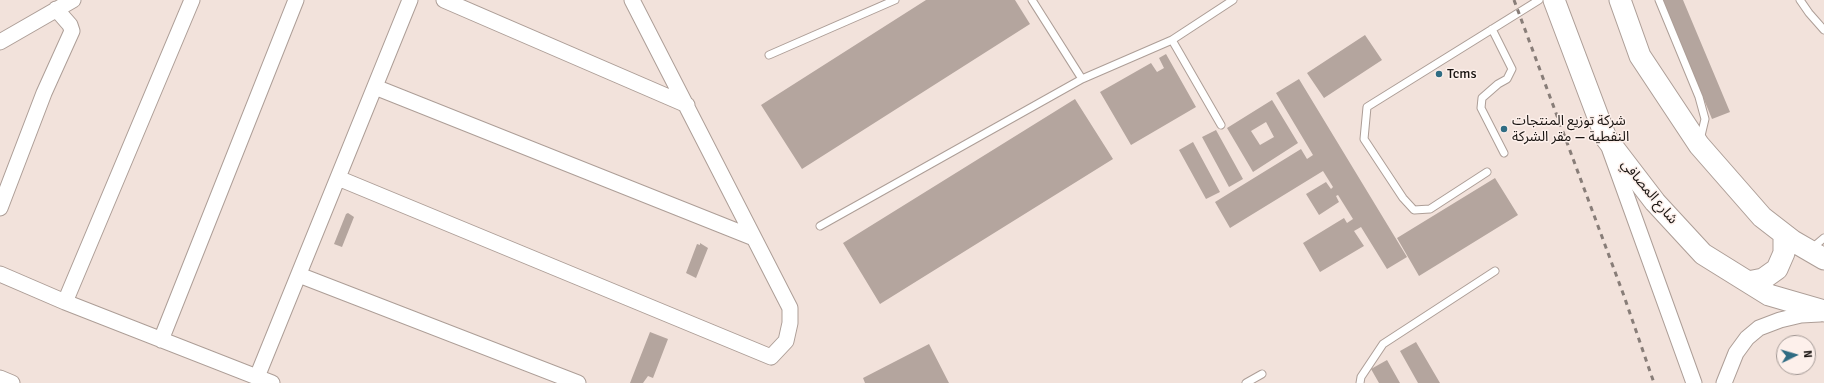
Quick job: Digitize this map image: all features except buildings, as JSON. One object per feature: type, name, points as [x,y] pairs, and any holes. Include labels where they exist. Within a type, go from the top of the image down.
[{"type":"main road","name":"شارع المصافي","points":[[1554,0],[1606,138],[1655,202],[1703,254],[1769,295],[1824,312]]},
{"type":"main road","points":[[1620,0],[1640,56],[1699,145],[1762,217],[1784,235],[1816,255]]},
{"type":"main road","points":[[1748,282],[1763,279],[1777,269],[1784,253],[1784,235]]},
{"type":"street","points":[[0,42],[73,0]]},
{"type":"street","points":[[65,302],[192,0]]},
{"type":"street","points":[[161,340],[296,0]]},
{"type":"street","points":[[257,377],[410,0]]},
{"type":"street","points":[[444,0],[687,105]]},
{"type":"street","points":[[338,178],[771,357],[786,341],[790,323],[790,308],[632,0]]},
{"type":"street","points":[[0,208],[44,93],[72,31],[70,25],[56,9]]},
{"type":"street","points":[[375,87],[754,238]]},
{"type":"street","points":[[1606,138],[1694,383]]},
{"type":"street","points":[[0,274],[65,302],[272,383]]},
{"type":"street","points":[[299,275],[578,383]]},
{"type":"street","points":[[1724,383],[1736,354],[1747,338],[1759,328],[1780,320],[1824,312]]},
{"type":"street","points":[[0,378],[12,383]]},
{"type":"lane","points":[[769,55],[895,0]]},
{"type":"lane","points":[[1032,0],[1082,79]]},
{"type":"lane","points":[[820,226],[1082,79],[1172,40],[1234,0]]},
{"type":"lane","points":[[1487,172],[1430,208],[1414,210],[1402,198],[1364,139],[1367,107],[1539,0]]},
{"type":"lane","points":[[1659,0],[1699,97],[1705,120],[1699,145]]},
{"type":"lane","points":[[1800,0],[1824,30]]},
{"type":"lane","points":[[1492,29],[1512,69],[1507,79],[1498,84],[1482,98],[1481,108],[1504,153]]},
{"type":"lane","points":[[1172,40],[1221,125]]},
{"type":"lane","points":[[1816,255],[1824,238]]},
{"type":"lane","points":[[1360,383],[1361,377],[1383,344],[1495,271]]},
{"type":"lane","points":[[1246,383],[1262,374]]},
{"type":"railway","points":[[1514,0],[1624,296],[1654,383]]},
{"type":"place","name":"Tcms","points":[[1439,74]]},
{"type":"place","name":"شركة توزيع المنتجات النفطية — مقر الشركة","points":[[1504,129]]}]
